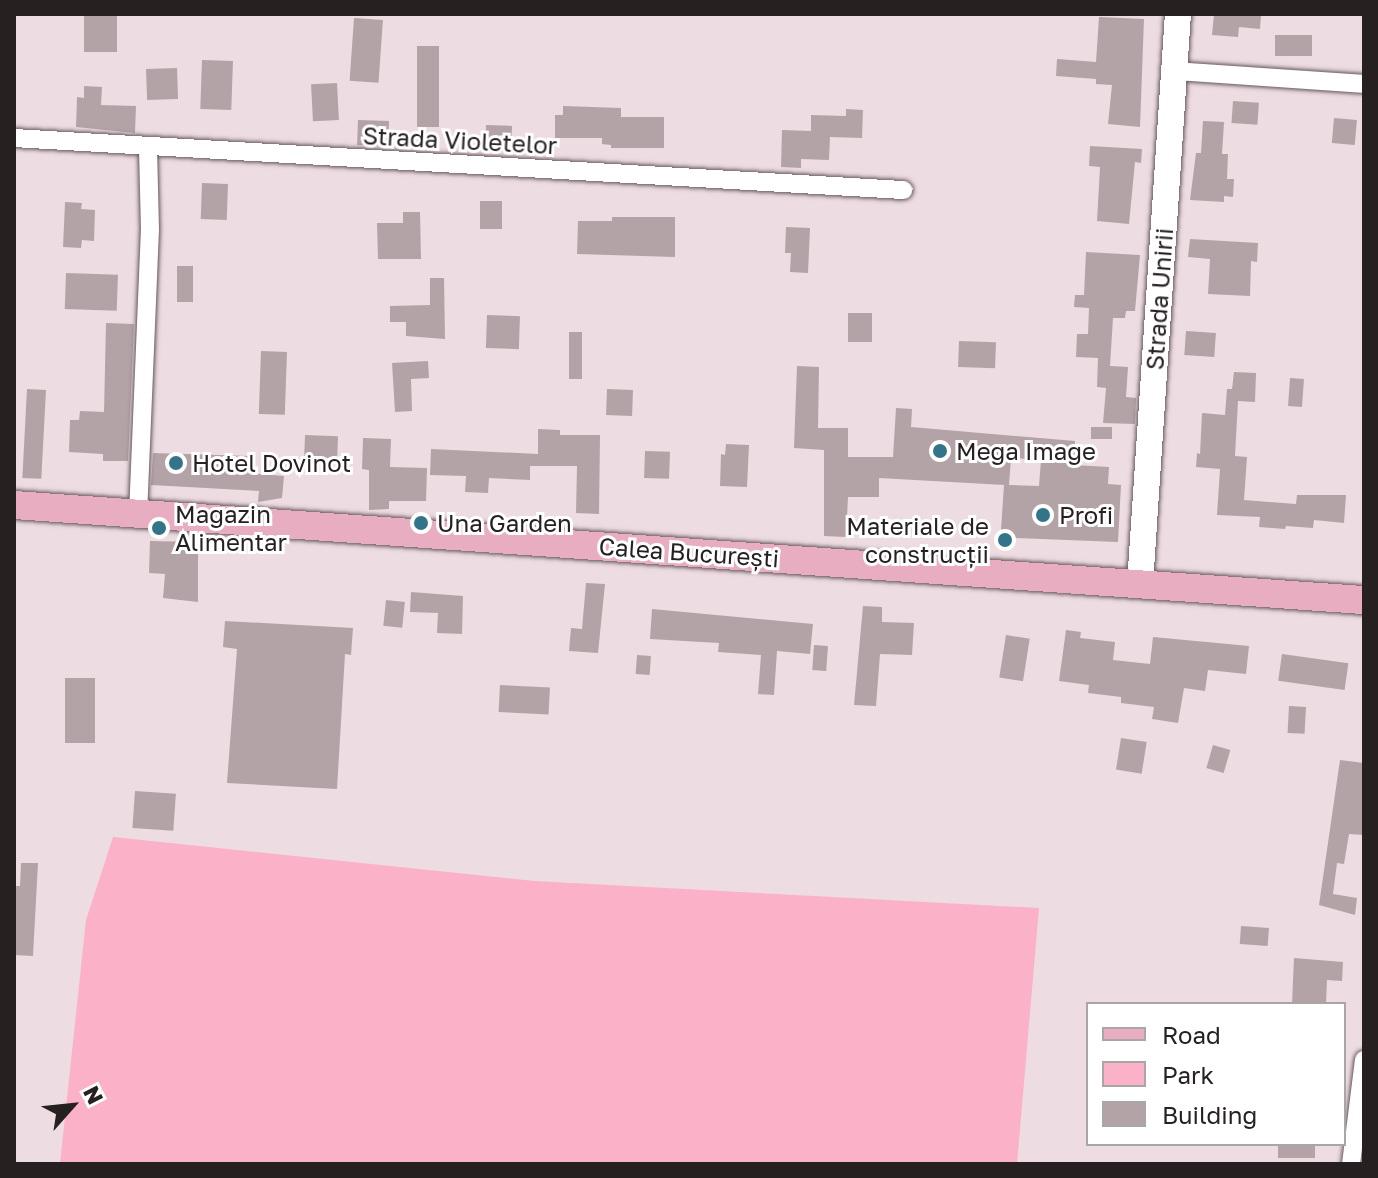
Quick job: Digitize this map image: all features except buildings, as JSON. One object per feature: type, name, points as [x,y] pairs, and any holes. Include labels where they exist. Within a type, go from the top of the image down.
[{"type":"main road","name":"Strada Unirii","points":[[1140,584],[1178,14]]},
{"type":"main road","name":"Calea București","points":[[14,505],[1364,600]]},
{"type":"street","points":[[1175,71],[1364,84]]},
{"type":"street","name":"Strada Violetelor","points":[[14,138],[903,190]]},
{"type":"street","points":[[138,515],[150,230],[148,147]]},
{"type":"street","points":[[1351,1164],[1364,1060]]},
{"type":"green space","points":[[113,837],[534,881],[1039,908],[1017,1164],[60,1164],[86,920]]},
{"type":"place","name":"Mega Image","points":[[940,451]]},
{"type":"place","name":"Hotel Dovinot","points":[[176,463]]},
{"type":"place","name":"Profi","points":[[1043,515]]},
{"type":"place","name":"Una Garden","points":[[421,523]]},
{"type":"place","name":"Magazin Alimentar","points":[[159,528]]},
{"type":"place","name":"Materiale de construcții","points":[[1005,540]]}]
